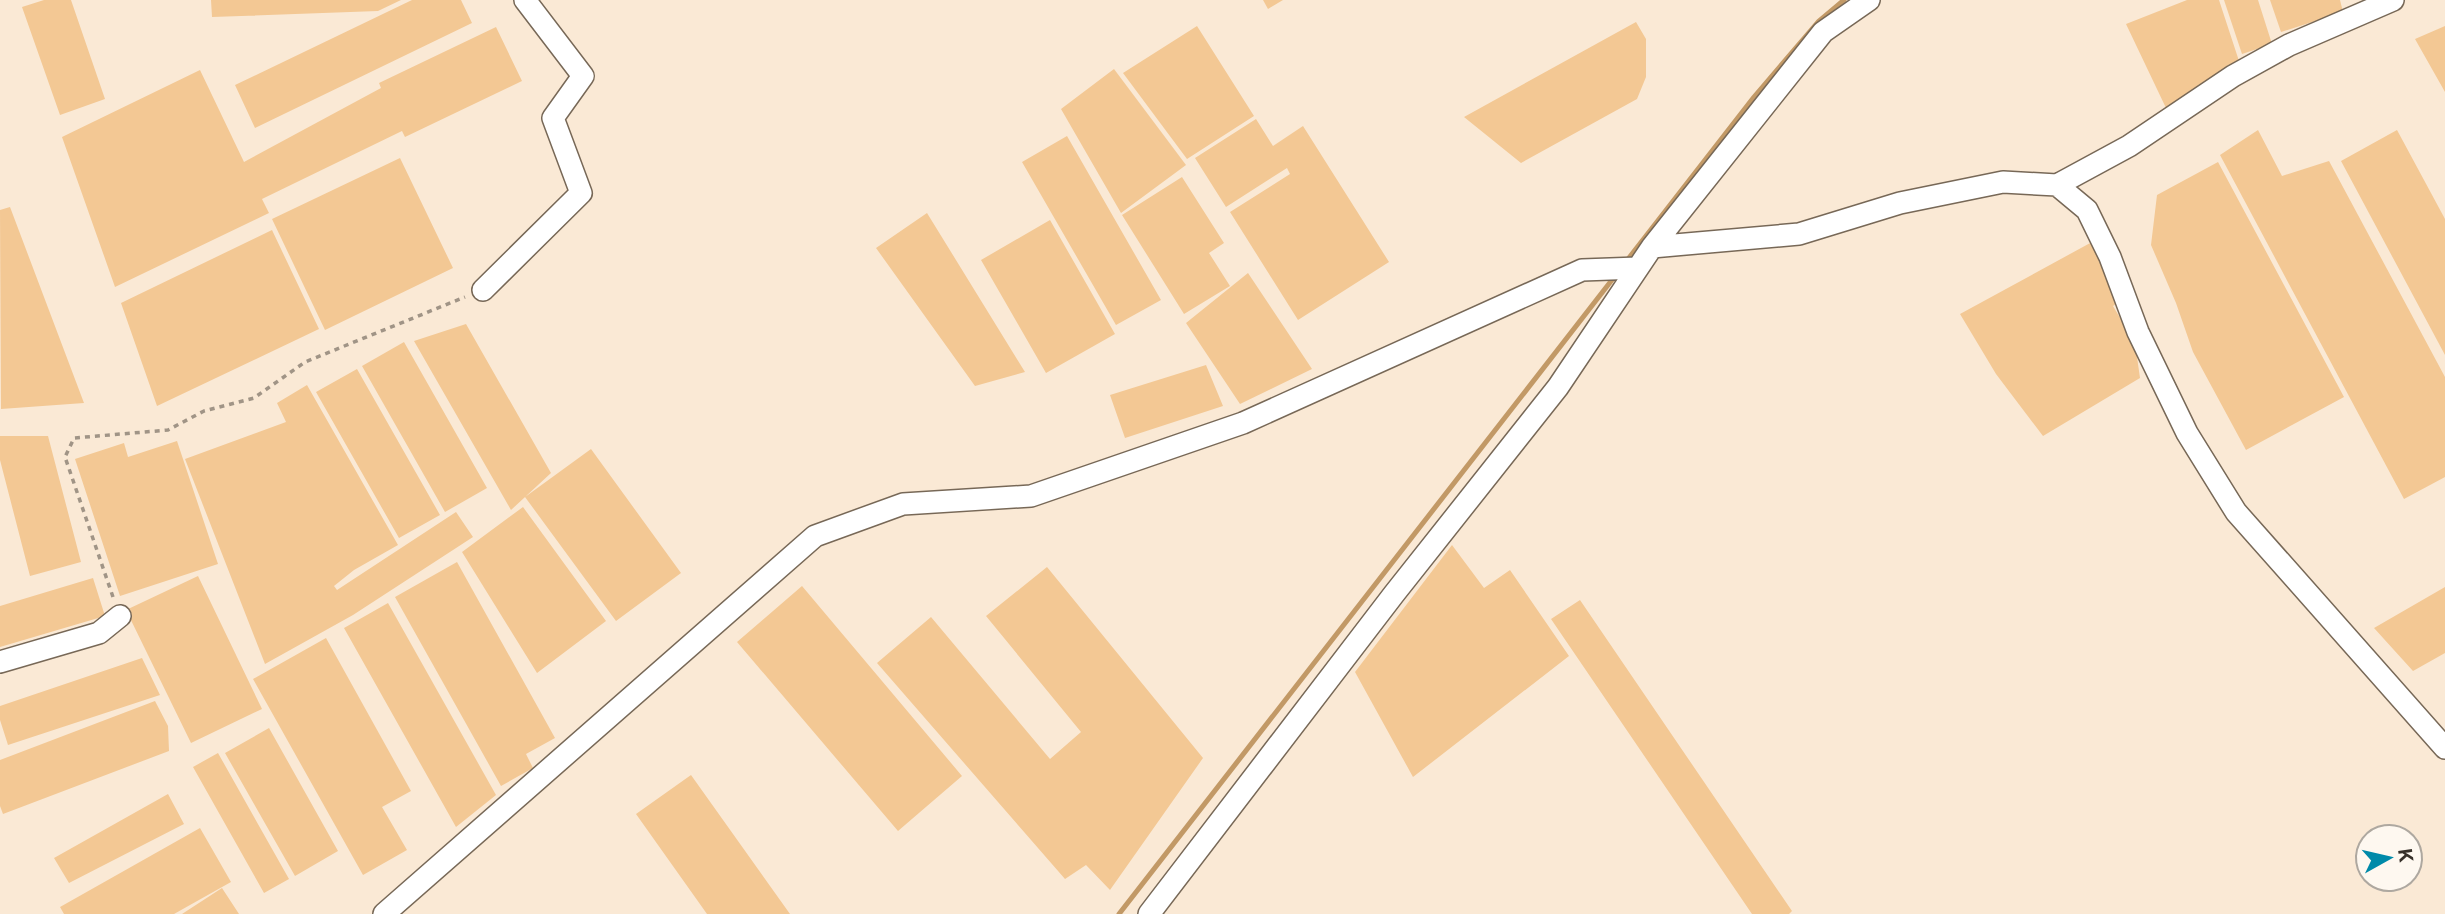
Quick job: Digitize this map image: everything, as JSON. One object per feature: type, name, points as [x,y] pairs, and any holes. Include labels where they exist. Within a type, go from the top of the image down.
[{"type":"street","points":[[483,290],[581,193],[554,118],[583,76],[525,0]]},
{"type":"street","points":[[1651,247],[1798,234],[1900,203],[2003,182],[2057,184],[2129,146],[2232,76],[2289,44],[2393,0]]},
{"type":"street","points":[[1149,914],[1385,605],[1558,387],[1651,247],[1823,32],[1856,4]]},
{"type":"street","points":[[2057,184],[2087,210],[2110,257],[2144,345],[2187,433],[2236,512],[2445,748]]},
{"type":"street","points":[[384,914],[815,536],[903,504],[1031,495],[1243,423],[1582,270],[1638,268]]},
{"type":"street","points":[[0,662],[99,633],[120,616]]},
{"type":"path","points":[[120,616],[65,457],[74,439],[168,430],[204,411],[254,398],[305,362],[483,290]]},
{"type":"building","points":[[44,0],[71,0],[105,99],[60,115],[22,7]]},
{"type":"building","points":[[211,0],[401,0],[378,11],[212,17]]},
{"type":"building","points":[[412,0],[461,0],[472,23],[255,128],[235,85]]},
{"type":"building","points":[[1263,0],[1283,0],[1268,9]]},
{"type":"building","points":[[2187,0],[2219,0],[2239,61],[2166,108],[2126,24]]},
{"type":"building","points":[[2224,0],[2258,0],[2272,44],[2242,54]]},
{"type":"building","points":[[2270,0],[2340,0],[2343,12],[2281,32]]},
{"type":"building","points":[[1636,22],[1646,39],[1646,77],[1637,99],[1521,163],[1464,117]]},
{"type":"building","points":[[1197,26],[1254,116],[1187,159],[1123,73]]},
{"type":"building","points":[[2445,26],[2445,92],[2415,39]]},
{"type":"building","points":[[496,27],[522,81],[405,137],[402,131],[262,199],[269,213],[115,287],[62,137],[200,70],[244,162],[381,88],[379,83]]},
{"type":"building","points":[[1114,69],[1186,165],[1121,213],[1061,109]]},
{"type":"building","points":[[1256,119],[1273,146],[1303,126],[1389,262],[1298,320],[1230,212],[1290,174],[1287,168],[1226,207],[1195,158]]},
{"type":"building","points":[[2258,130],[2282,176],[2329,161],[2445,377],[2445,477],[2404,499],[2220,155]]},
{"type":"building","points":[[2397,130],[2445,219],[2445,355],[2341,161]]},
{"type":"building","points":[[1067,136],[1161,300],[1116,325],[1022,162]]},
{"type":"building","points":[[400,158],[453,268],[325,330],[272,219]]},
{"type":"building","points":[[2218,162],[2344,397],[2246,450],[2193,352],[2151,245],[2157,195]]},
{"type":"building","points":[[1182,177],[1224,243],[1209,253],[1230,286],[1184,314],[1122,215]]},
{"type":"building","points":[[10,207],[84,403],[1,409],[0,210]]},
{"type":"building","points":[[927,213],[1025,372],[975,386],[876,248]]},
{"type":"building","points":[[1050,220],[1115,334],[1046,373],[981,260]]},
{"type":"building","points":[[272,230],[319,329],[157,406],[121,303]]},
{"type":"building","points":[[2092,242],[2116,304],[2113,306],[2135,343],[2140,378],[2043,436],[1996,374],[1960,314]]},
{"type":"building","points":[[1248,273],[1312,369],[1240,404],[1186,323]]},
{"type":"building","points":[[466,324],[551,473],[511,510],[414,341]]},
{"type":"building","points":[[404,342],[487,488],[445,512],[362,366]]},
{"type":"building","points":[[1206,365],[1223,406],[1125,438],[1110,395]]},
{"type":"building","points":[[357,369],[440,515],[399,538],[316,392]]},
{"type":"building","points":[[307,385],[398,545],[354,570],[334,586],[337,590],[456,512],[473,537],[353,615],[265,664],[185,459],[286,422],[277,403]]},
{"type":"building","points":[[0,436],[48,436],[81,562],[30,576],[0,460]]},
{"type":"building","points":[[177,441],[218,564],[120,596],[75,459],[124,443],[128,457]]},
{"type":"building","points":[[591,449],[681,573],[616,621],[525,497]]},
{"type":"building","points":[[523,507],[606,621],[537,673],[462,552]]},
{"type":"building","points":[[1452,545],[1484,588],[1510,570],[1569,656],[1413,777],[1355,672]]},
{"type":"building","points":[[457,562],[555,738],[526,754],[533,768],[501,786],[395,597]]},
{"type":"building","points":[[1047,567],[1203,758],[1110,890],[1086,865],[1065,879],[877,663],[931,617],[1050,759],[1081,732],[986,616]]},
{"type":"building","points":[[198,576],[262,709],[191,743],[126,610]]},
{"type":"building","points":[[93,578],[105,616],[0,647],[0,606]]},
{"type":"building","points":[[802,586],[962,776],[898,831],[737,642]]},
{"type":"building","points":[[2445,587],[2445,653],[2413,671],[2374,628]]},
{"type":"building","points":[[1580,600],[1792,911],[1789,914],[1752,914],[1551,619]]},
{"type":"building","points":[[388,603],[496,795],[456,827],[344,628]]},
{"type":"building","points":[[326,638],[411,791],[382,807],[407,850],[363,875],[253,679]]},
{"type":"building","points":[[142,658],[160,695],[8,745],[0,720],[0,706]]},
{"type":"building","points":[[155,701],[168,726],[169,751],[3,814],[0,806],[0,760]]},
{"type":"building","points":[[269,728],[338,851],[295,876],[225,753]]},
{"type":"building","points":[[218,753],[289,879],[264,893],[193,767]]},
{"type":"building","points":[[691,775],[790,914],[707,914],[636,814]]},
{"type":"building","points":[[168,794],[184,824],[69,883],[54,858]]},
{"type":"building","points":[[200,828],[231,882],[174,914],[64,914],[60,907]]},
{"type":"building","points":[[222,888],[239,914],[182,914]]},
{"type":"waterway","points":[[1625,263],[1754,97],[1818,22],[1844,0]]},
{"type":"waterway","points":[[1119,914],[1615,276]]}]
